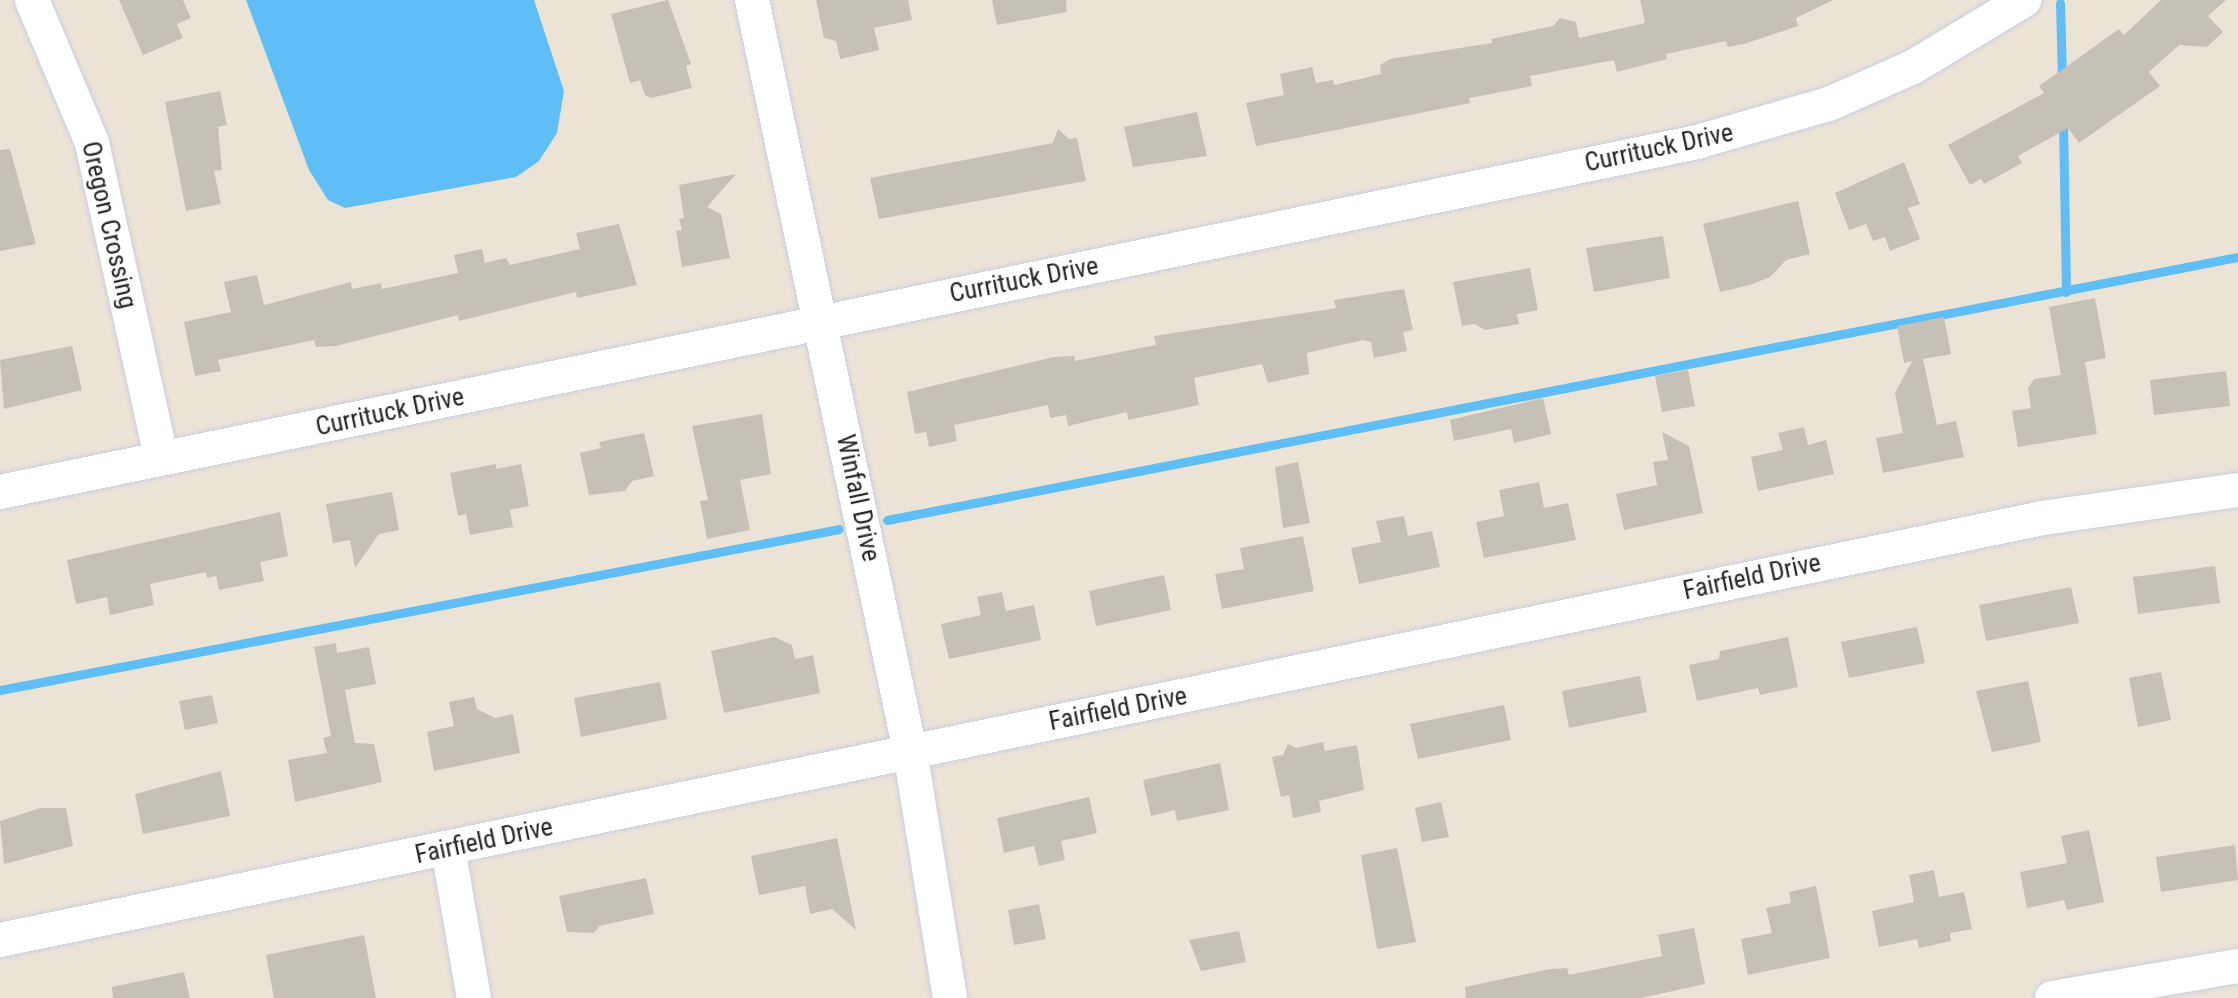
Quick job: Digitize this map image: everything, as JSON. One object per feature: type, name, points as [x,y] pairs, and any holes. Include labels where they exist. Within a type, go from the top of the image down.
[{"type":"street","name":"Oregon Crossing","points":[[32,0],[92,143],[161,457]]},
{"type":"street","name":"Winfall Drive","points":[[752,0],[910,751],[950,998]]},
{"type":"street","name":"Currituck Drive","points":[[0,492],[1764,125],[1913,67],[2024,0]]},
{"type":"street","name":"Fairfield Drive","points":[[0,940],[2043,518],[2238,490]]},
{"type":"street","points":[[448,848],[474,998]]},
{"type":"street","points":[[2052,998],[2238,966]]},
{"type":"water","points":[[246,0],[534,0],[564,91],[557,133],[539,161],[516,177],[345,208],[328,200],[309,170]]},
{"type":"building","points":[[119,0],[183,0],[191,18],[177,24],[183,38],[143,55]]},
{"type":"building","points":[[668,0],[691,64],[686,66],[692,88],[651,98],[645,95],[640,80],[630,83],[611,14]]},
{"type":"building","points":[[816,0],[908,0],[912,20],[874,28],[879,50],[840,59],[836,41],[824,38]]},
{"type":"building","points":[[992,0],[1066,0],[1067,12],[997,25]]},
{"type":"building","points":[[1640,0],[1833,0],[1796,18],[1798,26],[1744,44],[1728,47],[1726,41],[1666,54],[1667,59],[1617,72],[1614,60],[1530,76],[1532,86],[1469,98],[1470,103],[1256,146],[1246,103],[1284,95],[1280,74],[1312,67],[1316,83],[1333,80],[1334,85],[1381,74],[1380,65],[1390,59],[1492,43],[1491,39],[1553,26],[1560,18],[1576,22],[1579,38],[1645,23]]},
{"type":"building","points":[[2161,0],[2226,0],[2208,16],[2223,32],[2207,47],[2179,45],[2149,72],[2160,86],[2079,143],[2068,128],[2018,156],[2022,163],[1984,184],[1981,179],[1970,185],[1948,145],[2044,93],[2039,86],[2119,29],[2124,35]]},
{"type":"building","points":[[220,91],[227,125],[218,127],[222,170],[214,171],[221,204],[186,211],[165,102]]},
{"type":"building","points":[[1197,112],[1207,156],[1133,167],[1124,127]]},
{"type":"building","points":[[1058,129],[1069,139],[1077,138],[1086,181],[879,219],[870,178],[1053,143]]},
{"type":"building","points":[[10,149],[36,244],[0,251],[0,150]]},
{"type":"building","points":[[1904,162],[1920,204],[1908,208],[1920,239],[1890,251],[1885,237],[1873,241],[1866,224],[1849,230],[1835,193]]},
{"type":"building","points":[[736,174],[707,207],[721,214],[730,258],[682,267],[676,231],[682,230],[679,219],[684,218],[679,185]]},
{"type":"building","points":[[1798,201],[1810,254],[1786,260],[1770,277],[1720,292],[1703,224]]},
{"type":"building","points":[[619,224],[637,285],[577,298],[576,292],[459,321],[458,315],[336,346],[316,347],[314,340],[218,360],[221,371],[195,376],[184,322],[231,312],[224,282],[257,275],[264,305],[351,282],[352,289],[381,283],[382,289],[458,273],[454,255],[482,249],[485,263],[506,258],[510,265],[580,249],[576,233]]},
{"type":"building","points":[[1663,236],[1670,278],[1594,292],[1586,248]]},
{"type":"building","points":[[1530,268],[1538,310],[1517,314],[1519,324],[1485,330],[1475,324],[1462,326],[1453,282]]},
{"type":"building","points":[[1404,289],[1413,330],[1403,332],[1407,351],[1374,358],[1371,342],[1363,340],[1307,353],[1309,374],[1268,383],[1262,364],[1194,378],[1199,405],[1128,420],[1127,412],[1068,426],[1066,415],[1050,418],[1048,405],[954,425],[957,441],[929,447],[926,432],[915,434],[907,392],[1054,357],[1074,356],[1075,361],[1156,345],[1154,336],[1336,308],[1334,300]]},
{"type":"building","points":[[2095,298],[2106,358],[2085,362],[2097,434],[2018,447],[2012,411],[2031,408],[2028,388],[2034,379],[2061,375],[2049,307]]},
{"type":"building","points":[[1944,317],[1951,354],[1923,359],[1937,425],[1956,421],[1964,457],[1883,473],[1876,438],[1903,433],[1895,393],[1912,361],[1904,363],[1897,326]]},
{"type":"building","points":[[72,346],[82,390],[4,409],[0,360]]},
{"type":"building","points":[[1688,370],[1695,406],[1662,412],[1655,376]]},
{"type":"building","points":[[2226,371],[2230,406],[2154,415],[2150,380]]},
{"type":"building","points":[[1543,398],[1551,434],[1514,443],[1511,429],[1454,441],[1450,420]]},
{"type":"building","points":[[762,414],[771,474],[740,480],[750,530],[707,539],[700,501],[708,500],[692,426]]},
{"type":"building","points":[[1804,427],[1808,445],[1826,440],[1834,474],[1758,491],[1751,457],[1783,450],[1778,433]]},
{"type":"building","points":[[1662,432],[1689,446],[1703,513],[1624,530],[1616,494],[1657,485],[1653,462],[1668,460]]},
{"type":"building","points":[[644,433],[654,476],[632,481],[625,491],[589,495],[580,453],[601,448],[599,442]]},
{"type":"building","points":[[1298,462],[1310,523],[1283,528],[1275,467]]},
{"type":"building","points":[[496,464],[496,469],[521,464],[529,506],[510,510],[513,527],[470,535],[466,514],[458,516],[450,473]]},
{"type":"building","points":[[1539,482],[1544,508],[1568,503],[1576,540],[1484,558],[1476,522],[1504,516],[1499,490]]},
{"type":"building","points":[[392,492],[399,530],[379,534],[355,568],[350,540],[333,543],[326,504]]},
{"type":"building","points":[[280,512],[288,556],[260,562],[264,581],[219,590],[216,576],[207,578],[206,572],[150,584],[154,605],[110,615],[107,597],[76,604],[67,560]]},
{"type":"building","points":[[1404,516],[1408,536],[1432,531],[1440,567],[1359,584],[1351,548],[1381,542],[1376,521]]},
{"type":"building","points":[[1303,536],[1314,591],[1222,609],[1215,574],[1244,569],[1240,548]]},
{"type":"building","points":[[2215,566],[2220,603],[2138,614],[2133,577]]},
{"type":"building","points":[[1164,575],[1171,610],[1096,626],[1089,591]]},
{"type":"building","points":[[2071,587],[2079,623],[1986,641],[1979,605]]},
{"type":"building","points":[[1002,592],[1006,611],[1034,605],[1041,640],[949,659],[941,624],[981,615],[977,597]]},
{"type":"building","points":[[1917,627],[1925,663],[1849,678],[1841,642]]},
{"type":"building","points":[[774,637],[792,645],[795,659],[813,655],[820,693],[724,713],[711,651]]},
{"type":"building","points":[[1788,637],[1798,687],[1760,695],[1758,688],[1697,701],[1689,665],[1719,659],[1720,651]]},
{"type":"building","points":[[336,643],[337,653],[369,647],[376,684],[345,690],[355,743],[374,744],[382,782],[295,802],[288,760],[327,753],[323,738],[331,736],[314,647]]},
{"type":"building","points":[[2161,672],[2171,720],[2138,727],[2129,678]]},
{"type":"building","points":[[1640,676],[1647,712],[1569,728],[1562,691]]},
{"type":"building","points":[[2028,681],[2041,742],[1992,752],[1976,691]]},
{"type":"building","points":[[660,682],[667,719],[581,737],[574,698]]},
{"type":"building","points":[[212,695],[218,723],[185,730],[179,701]]},
{"type":"building","points":[[474,697],[477,709],[495,718],[513,714],[520,753],[434,771],[427,732],[454,726],[449,702]]},
{"type":"building","points":[[1504,705],[1511,740],[1418,759],[1410,724]]},
{"type":"building","points":[[1323,742],[1325,751],[1357,745],[1364,790],[1319,801],[1321,812],[1293,818],[1289,795],[1281,797],[1272,757],[1283,755],[1288,744],[1296,748]]},
{"type":"building","points":[[1220,763],[1229,810],[1177,821],[1175,810],[1151,816],[1143,780]]},
{"type":"building","points":[[221,771],[230,816],[143,834],[135,794]]},
{"type":"building","points":[[1089,797],[1097,833],[1061,841],[1065,860],[1039,866],[1034,846],[1004,853],[997,818]]},
{"type":"building","points":[[1441,802],[1449,837],[1422,842],[1415,808]]},
{"type":"building","points":[[40,808],[66,808],[73,846],[4,864],[0,821]]},
{"type":"building","points":[[2089,830],[2104,902],[2067,910],[2064,900],[2027,908],[2020,872],[2067,863],[2061,836]]},
{"type":"building","points":[[837,838],[856,930],[832,909],[810,914],[805,886],[759,895],[751,856]]},
{"type":"building","points":[[2235,845],[2238,880],[2161,892],[2156,857]]},
{"type":"building","points":[[1397,848],[1416,942],[1377,949],[1361,855]]},
{"type":"building","points":[[1934,870],[1939,897],[1964,892],[1972,929],[1950,933],[1951,941],[1919,948],[1917,939],[1879,947],[1872,911],[1914,902],[1909,875]]},
{"type":"building","points":[[646,878],[654,914],[599,926],[594,933],[567,932],[559,896]]},
{"type":"building","points":[[1816,886],[1830,958],[1748,975],[1741,939],[1772,933],[1766,908],[1791,903],[1789,892]]},
{"type":"building","points":[[1039,904],[1046,939],[1014,945],[1008,910]]},
{"type":"building","points":[[1694,928],[1705,984],[1641,998],[1466,998],[1465,987],[1550,969],[1567,968],[1569,975],[1662,956],[1658,935]]},
{"type":"building","points":[[1239,931],[1246,962],[1201,971],[1189,940]]},
{"type":"building","points":[[364,935],[376,998],[274,998],[266,955]]},
{"type":"building","points":[[184,972],[190,998],[113,998],[112,987]]},
{"type":"waterway","points":[[2060,3],[2062,81]]},
{"type":"waterway","points":[[2063,120],[2066,292]]},
{"type":"waterway","points":[[887,520],[2238,257]]},
{"type":"waterway","points":[[0,690],[839,529]]}]
